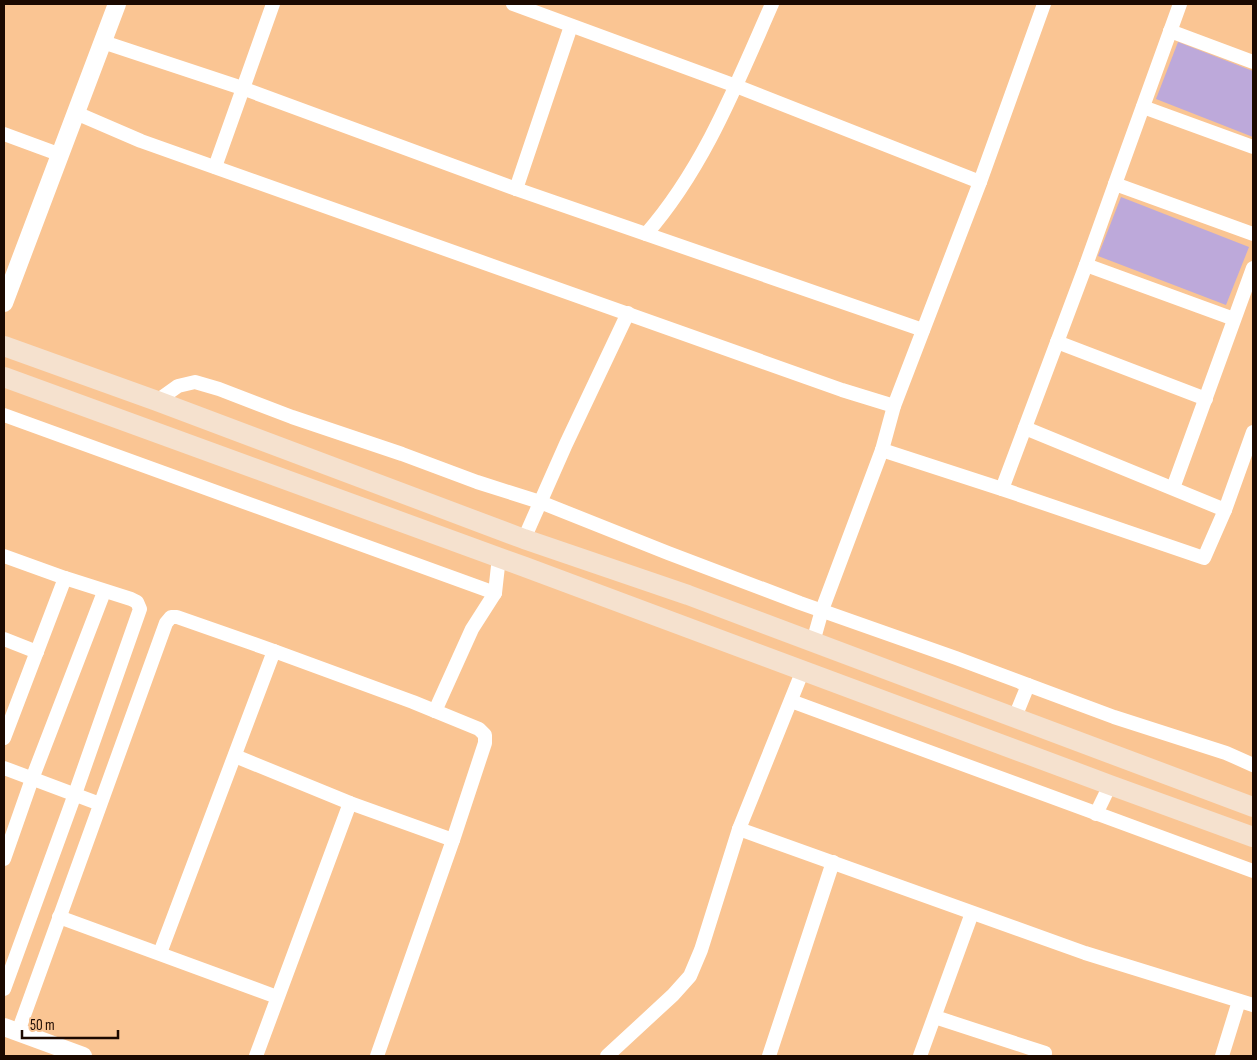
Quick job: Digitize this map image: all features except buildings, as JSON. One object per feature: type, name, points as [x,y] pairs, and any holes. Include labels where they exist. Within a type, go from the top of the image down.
[{"type":"main road","points":[[4,346],[157,401],[524,539],[688,595],[1253,807]]},
{"type":"main road","points":[[4,377],[1253,837]]},
{"type":"main road","points":[[803,670],[813,642]]},
{"type":"main road","points":[[1006,746],[1015,717]]},
{"type":"street","points":[[4,303],[117,4]]},
{"type":"street","points":[[215,167],[274,4]]},
{"type":"street","points":[[513,4],[736,86],[980,182]]},
{"type":"street","points":[[646,234],[680,190],[716,127],[772,4]]},
{"type":"street","points":[[813,642],[822,610],[882,450],[894,406],[980,182],[1044,4]]},
{"type":"street","points":[[1002,488],[1086,265],[1180,4]]},
{"type":"street","points":[[516,189],[571,26]]},
{"type":"street","points":[[1170,31],[1253,62]]},
{"type":"street","points":[[103,42],[242,88],[516,189],[922,330]]},
{"type":"street","points":[[1143,106],[1253,147]]},
{"type":"street","points":[[76,113],[141,141],[833,387],[894,406]]},
{"type":"street","points":[[4,134],[60,156]]},
{"type":"street","points":[[1115,184],[1253,234]]},
{"type":"street","points":[[1086,265],[1234,320]]},
{"type":"street","points":[[1173,488],[1253,268]]},
{"type":"street","points":[[524,539],[628,313]]},
{"type":"street","points":[[1057,342],[1206,399]]},
{"type":"street","points":[[157,401],[178,386],[194,382],[219,389],[292,417],[402,454],[477,482],[540,502],[668,553],[822,610],[1114,717],[1226,753],[1253,764]]},
{"type":"street","points":[[4,415],[495,594]]},
{"type":"street","points":[[1025,428],[1225,510]]},
{"type":"street","points":[[882,450],[1002,488],[1204,558],[1225,510],[1253,432]]},
{"type":"street","points":[[4,556],[104,592],[131,599],[137,602],[140,610],[76,794],[4,988]]},
{"type":"street","points":[[435,711],[472,629],[495,594],[499,558]]},
{"type":"street","points":[[5,729],[65,578]]},
{"type":"street","points":[[4,859],[32,779],[104,592]]},
{"type":"street","points":[[83,1056],[11,1029],[59,917],[166,623],[171,617],[177,617],[435,711],[480,729],[485,735],[485,743],[453,840],[377,1056]]},
{"type":"street","points":[[4,639],[37,652]]},
{"type":"street","points":[[160,953],[274,651]]},
{"type":"street","points":[[607,1056],[673,995],[690,976],[701,950],[739,829],[803,670]]},
{"type":"street","points":[[1015,717],[1028,685]]},
{"type":"street","points":[[791,701],[1253,871]]},
{"type":"street","points":[[235,756],[350,803],[453,840]]},
{"type":"street","points":[[4,768],[100,804]]},
{"type":"street","points":[[1096,814],[1110,785]]},
{"type":"street","points":[[256,1056],[350,803]]},
{"type":"street","points":[[739,829],[1085,953],[1253,1006]]},
{"type":"street","points":[[768,1056],[833,862]]},
{"type":"street","points":[[920,1056],[972,913]]},
{"type":"street","points":[[59,917],[277,997]]},
{"type":"street","points":[[1222,1056],[1239,1001]]},
{"type":"street","points":[[935,1017],[1048,1055]]},
{"type":"shaded area","points":[[1178,42],[1253,71],[1253,137],[1156,99]]},
{"type":"shaded area","points":[[1121,197],[1249,247],[1226,305],[1098,256]]}]
